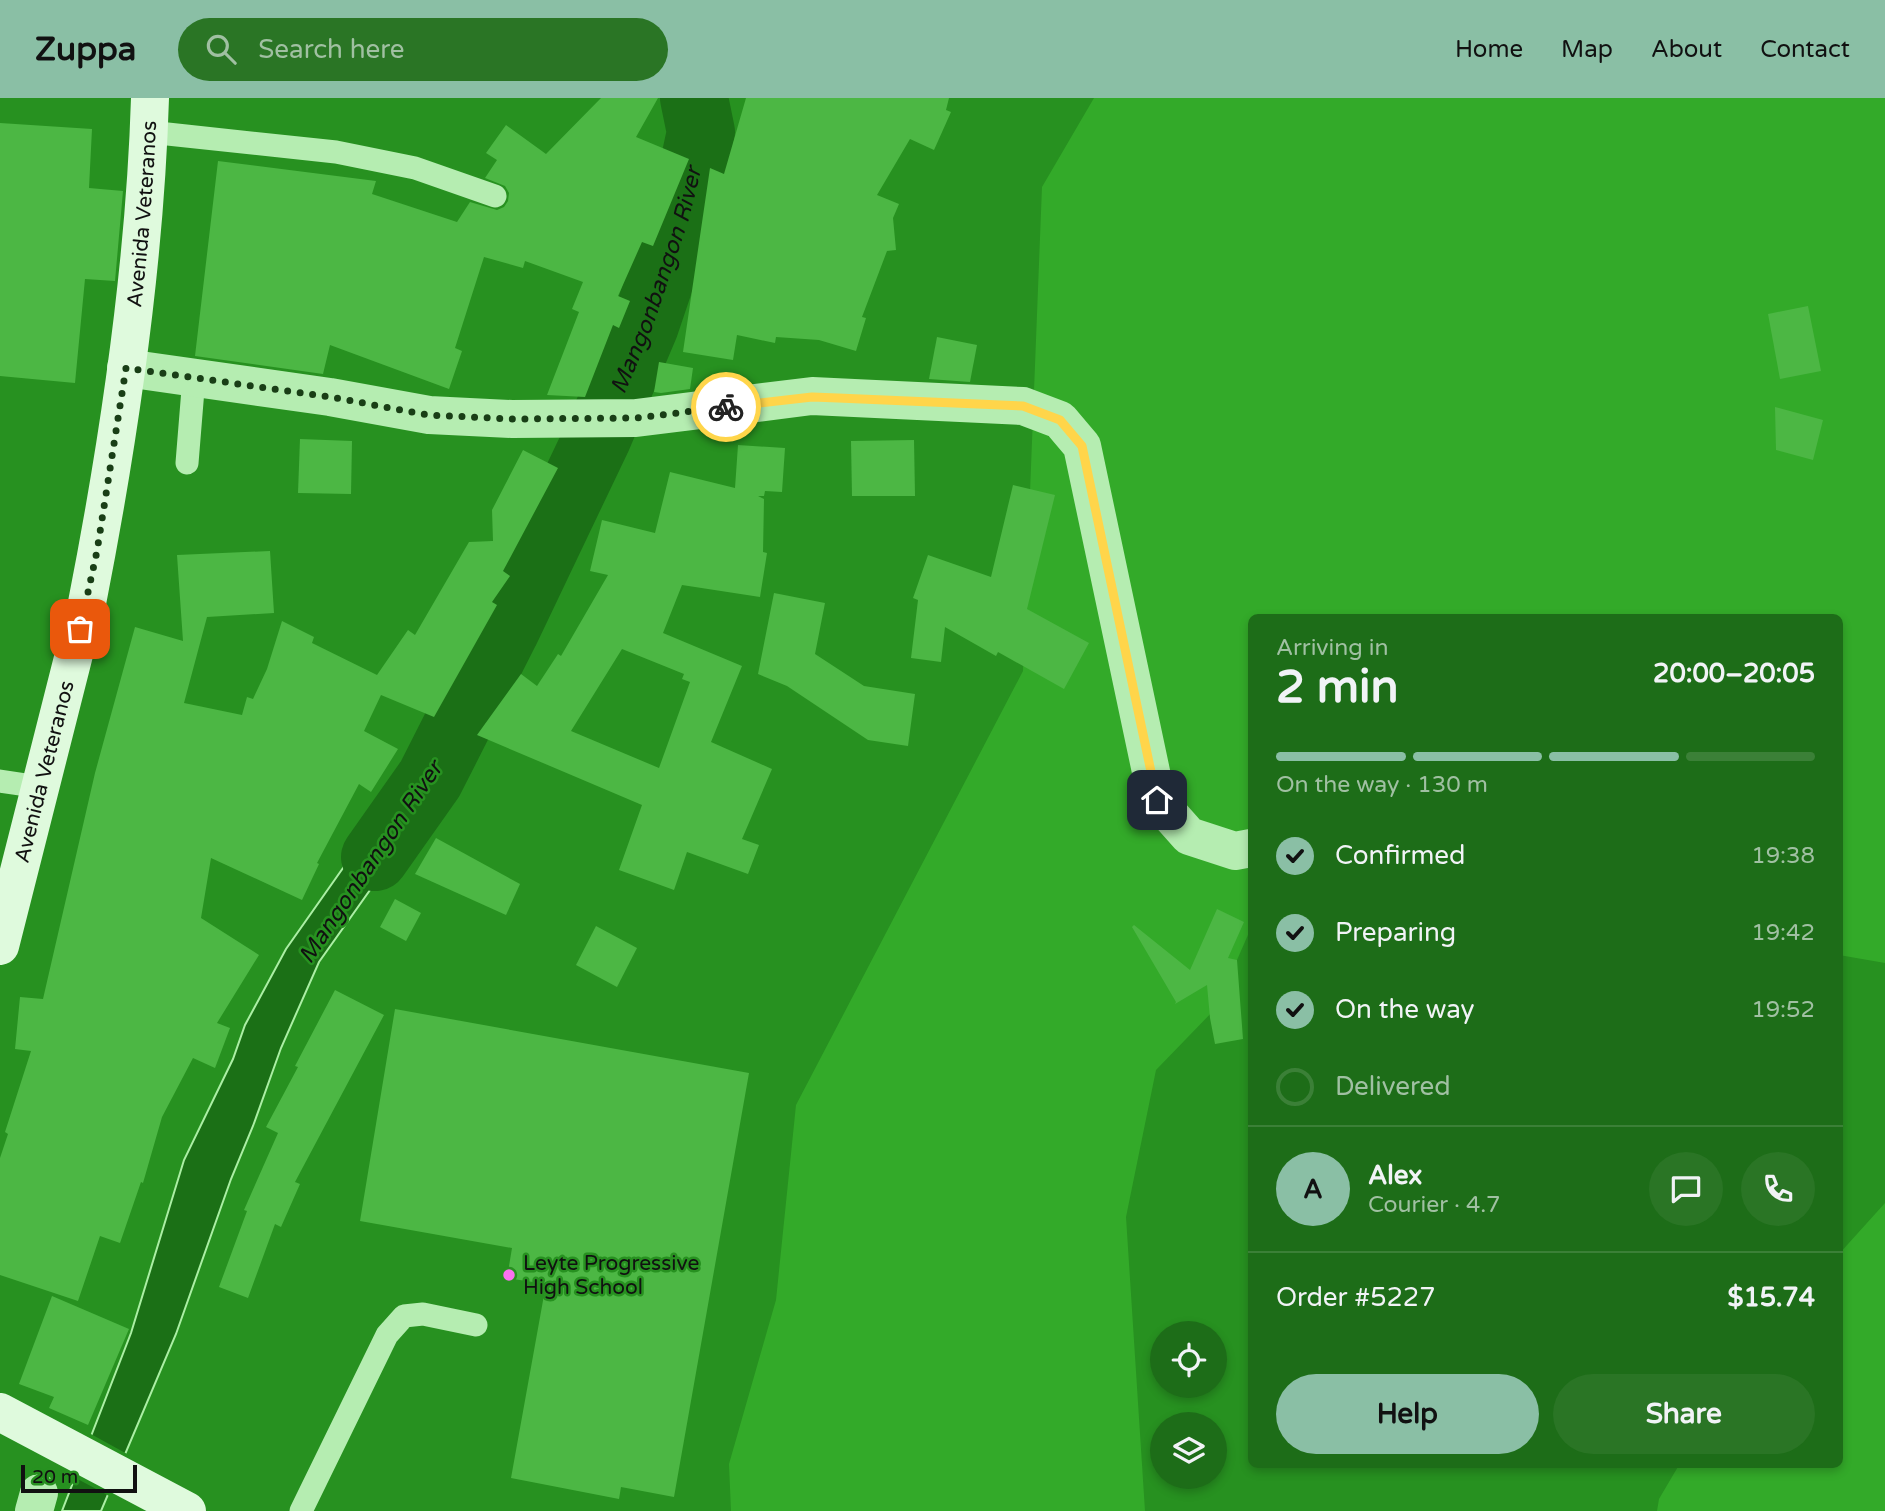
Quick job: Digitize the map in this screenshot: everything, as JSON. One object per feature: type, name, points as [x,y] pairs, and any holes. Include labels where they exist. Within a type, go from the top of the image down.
[{"type":"main road","name":"Avenida Veteranos","points":[[0,946],[8,882],[40,787],[87,603],[126,368],[148,156],[149,115]]},
{"type":"main road","points":[[0,1412],[187,1511]]},
{"type":"street","points":[[126,368],[330,397],[429,415],[512,419],[636,418],[812,397],[1023,406],[1060,420],[1082,446],[1157,800],[1189,836],[1235,851],[1248,849]]},
{"type":"lane","points":[[149,115],[415,168],[495,196]]},
{"type":"lane","points":[[187,463],[194,377]]},
{"type":"lane","points":[[0,781],[40,787]]},
{"type":"lane","points":[[302,1511],[387,1335],[404,1316],[423,1314],[476,1325]]},
{"type":"shaded area","points":[[1094,98],[1885,98],[1885,963],[1843,956],[1843,614],[1248,614],[1248,935],[1216,1008],[1156,1070],[1126,1217],[1145,1511],[731,1511],[729,1464],[776,1300],[796,1105],[1023,671],[1042,187]]},
{"type":"shaded area","points":[[1885,1203],[1885,1511],[1657,1511],[1659,1499],[1677,1468],[1843,1468],[1843,1250]]},
{"type":"water","points":[[412,770],[443,787],[319,962],[281,1048],[176,1334],[101,1511],[62,1511],[131,1333],[184,1160],[233,1059],[245,1025],[286,949]]},
{"type":"pier","points":[[89,1433],[129,1455],[111,1497],[72,1476]]},
{"type":"building","points":[[601,98],[658,98],[636,137],[689,159],[653,246],[642,242],[618,296],[630,301],[619,328],[613,325],[585,397],[547,395],[579,312],[572,309],[583,282],[525,261],[523,268],[484,257],[455,348],[462,351],[449,389],[330,345],[323,374],[195,356],[218,161],[376,181],[372,194],[457,222],[470,202],[497,210],[504,207],[508,201],[509,193],[505,186],[485,178],[497,160],[486,153],[506,125],[546,154]]},
{"type":"building","points":[[746,98],[949,98],[946,110],[951,112],[934,150],[910,139],[877,195],[899,204],[893,218],[896,250],[887,251],[862,317],[866,318],[856,351],[819,340],[776,337],[775,343],[737,335],[733,360],[683,352],[710,168],[724,174]]},
{"type":"building","points":[[0,123],[92,129],[89,188],[123,191],[115,281],[85,279],[75,383],[0,376]]},
{"type":"building","points":[[1808,306],[1821,371],[1780,379],[1768,314]]},
{"type":"building","points":[[937,337],[977,345],[970,382],[929,379]]},
{"type":"building","points":[[659,362],[693,368],[690,389],[654,392]]},
{"type":"building","points":[[1775,407],[1823,420],[1813,460],[1776,450]]},
{"type":"building","points":[[300,439],[352,441],[351,494],[298,493]]},
{"type":"building","points":[[914,440],[915,496],[852,496],[851,441]]},
{"type":"building","points":[[738,445],[785,448],[782,492],[765,491],[764,496],[758,496],[764,499],[763,552],[767,553],[760,597],[682,585],[663,633],[742,666],[711,742],[772,769],[742,839],[759,845],[748,874],[687,852],[674,890],[619,870],[642,805],[477,735],[521,674],[537,686],[558,654],[561,656],[608,575],[590,571],[602,520],[655,533],[670,472],[735,488]],"holes":[[[622,649],[684,674],[682,679],[690,682],[659,768],[571,731]]]},
{"type":"building","points":[[523,450],[558,468],[503,571],[510,576],[492,602],[497,605],[434,717],[381,695],[364,731],[398,749],[371,792],[359,784],[317,863],[319,864],[302,900],[211,858],[201,918],[259,955],[217,1023],[230,1028],[215,1068],[193,1058],[162,1117],[143,1183],[141,1182],[120,1243],[100,1236],[78,1301],[0,1275],[0,1158],[8,1134],[5,1132],[31,1051],[15,1049],[20,997],[43,999],[95,773],[135,627],[183,641],[177,555],[270,551],[274,613],[207,617],[184,703],[242,715],[247,697],[253,699],[267,669],[282,621],[314,637],[312,643],[377,675],[408,630],[415,635],[469,542],[493,541],[492,510]]},
{"type":"building","points":[[1013,485],[1055,495],[1027,609],[1089,643],[1064,689],[998,652],[996,656],[945,627],[941,662],[911,658],[918,600],[913,598],[928,555],[991,577]]},
{"type":"building","points":[[774,593],[825,603],[815,654],[864,686],[915,694],[908,746],[868,740],[787,686],[758,674]]},
{"type":"building","points":[[436,838],[520,884],[506,915],[415,874]]},
{"type":"building","points":[[395,899],[421,913],[406,941],[380,927]]},
{"type":"building","points":[[1217,909],[1244,922],[1228,958],[1237,960],[1243,1039],[1215,1044],[1207,985],[1175,1004],[1132,927],[1134,925],[1190,970]]},
{"type":"building","points":[[596,926],[637,948],[617,987],[576,965]]},
{"type":"building","points":[[335,990],[384,1015],[295,1182],[300,1184],[281,1227],[275,1224],[248,1298],[219,1287],[247,1211],[244,1210],[278,1133],[266,1127]]},
{"type":"building","points":[[395,1009],[749,1073],[674,1497],[621,1487],[619,1499],[511,1478],[546,1284],[507,1278],[512,1248],[360,1221]]},
{"type":"building","points":[[52,1296],[129,1329],[88,1425],[49,1408],[54,1397],[19,1384]]},
{"type":"waterway","name":"Mangonbangon River","points":[[375,857],[430,779],[505,631],[598,436],[645,325],[681,218],[692,174],[701,132],[694,98]]},
{"type":"way so far","points":[[80,629],[97,551],[126,368],[330,397],[429,415],[512,419],[636,418],[726,407]]},
{"type":"place","name":"Leyte Progressive High School","points":[[509,1275]]},
{"type":"route","points":[[726,407],[812,397],[838,398],[1023,406],[1060,420],[1082,446],[1157,800]]}]
